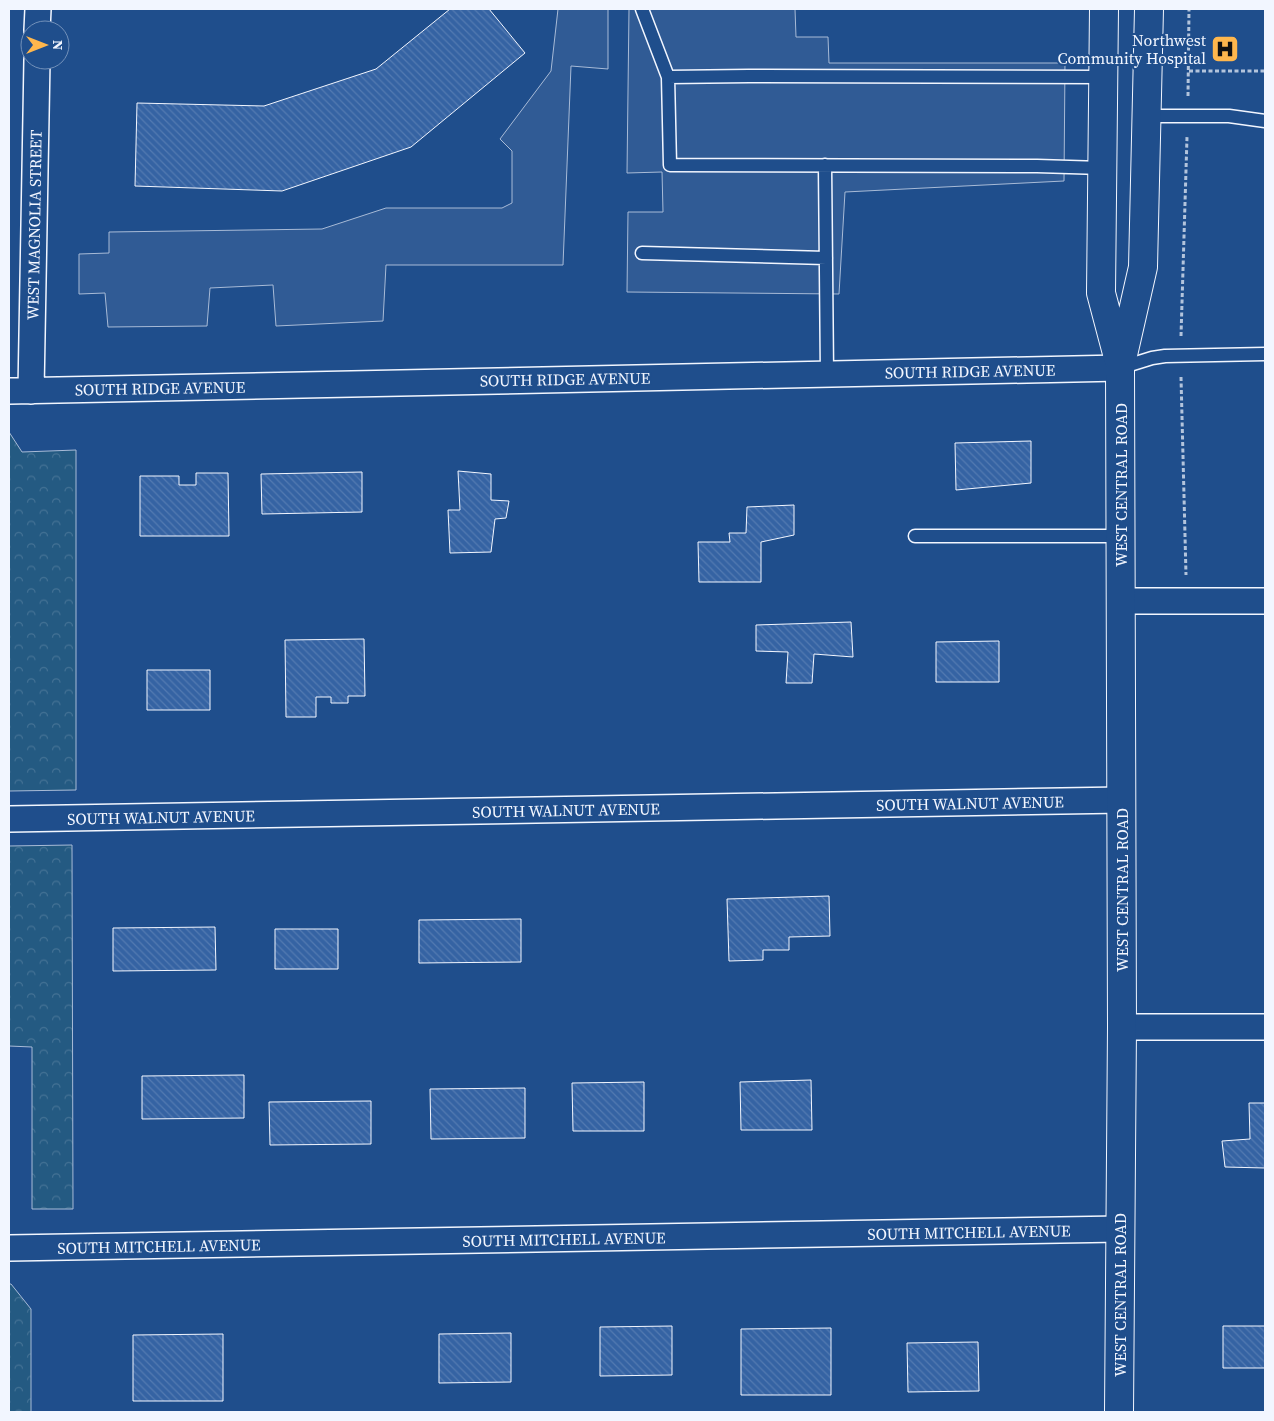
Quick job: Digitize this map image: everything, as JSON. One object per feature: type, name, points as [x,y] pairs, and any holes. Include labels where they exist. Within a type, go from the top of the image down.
[{"type":"main road","name":"WEST CENTRAL ROAD","points":[[1104,9],[1101,293],[1120,368]]},
{"type":"main road","name":"WEST CENTRAL ROAD","points":[[1119,1412],[1122,1027],[1120,368],[1142,268],[1149,9]]},
{"type":"street","name":"WEST MAGNOLIA STREET","points":[[20,391],[36,70]]},
{"type":"street","name":"SOUTH RIDGE AVENUE","points":[[20,391],[1120,368]]},
{"type":"street","points":[[1121,601],[1265,601]]},
{"type":"street","name":"SOUTH WALNUT AVENUE","points":[[9,819],[1122,800]]},
{"type":"street","points":[[1122,1027],[1265,1027]]},
{"type":"street","name":"SOUTH MITCHELL AVENUE","points":[[9,1248],[1120,1229]]},
{"type":"lane","points":[[642,9],[668,77],[670,165],[1102,168]]},
{"type":"lane","points":[[668,77],[1103,77]]},
{"type":"lane","points":[[1146,116],[1229,116],[1265,120]]},
{"type":"lane","points":[[825,165],[827,374]]},
{"type":"lane","points":[[642,254],[826,258]]},
{"type":"lane","points":[[1120,368],[1152,358],[1180,355],[1265,354]]},
{"type":"lane","points":[[915,536],[1121,536]]},
{"type":"path","points":[[1186,601],[1180,355],[1188,117],[1189,9]]},
{"type":"path","points":[[1189,71],[1265,71]]},
{"type":"green space","points":[[9,432],[22,452],[76,450],[76,790],[9,791]]},
{"type":"green space","points":[[72,845],[73,1209],[32,1209],[32,1047],[9,1046],[9,846]]},
{"type":"green space","points":[[9,1284],[11,1284],[31,1309],[31,1412],[9,1412]]},
{"type":"shaded area","points":[[558,9],[608,9],[608,69],[571,66],[563,265],[386,265],[383,321],[276,326],[273,285],[210,288],[207,326],[108,327],[105,293],[79,294],[79,254],[109,253],[109,232],[322,229],[386,208],[502,208],[512,203],[512,151],[500,139],[551,71]]},
{"type":"shaded area","points":[[629,9],[795,9],[796,37],[828,37],[829,63],[1065,63],[1064,181],[845,192],[839,294],[627,292],[628,212],[663,212],[662,172],[627,173]]},
{"type":"building","points":[[450,9],[489,9],[525,53],[411,147],[282,191],[135,186],[137,103],[264,106],[376,69]]},
{"type":"building","points":[[1031,441],[1031,483],[956,490],[955,443]]},
{"type":"building","points":[[458,471],[491,474],[491,500],[509,501],[506,518],[495,519],[491,552],[450,553],[448,510],[460,510]]},
{"type":"building","points":[[362,472],[362,512],[262,514],[261,474]]},
{"type":"building","points":[[196,473],[228,473],[229,536],[140,536],[140,476],[179,476],[179,485],[196,485]]},
{"type":"building","points":[[794,505],[794,535],[761,542],[761,582],[699,582],[698,542],[730,542],[729,533],[746,533],[747,507]]},
{"type":"building","points":[[851,622],[853,657],[814,654],[812,683],[786,683],[788,652],[756,651],[756,625]]},
{"type":"building","points":[[364,639],[365,696],[348,696],[348,703],[331,703],[331,697],[316,697],[316,717],[286,717],[285,640]]},
{"type":"building","points":[[999,641],[999,682],[936,682],[936,642]]},
{"type":"building","points":[[147,670],[210,670],[210,710],[147,710]]},
{"type":"building","points":[[829,896],[830,936],[789,937],[789,950],[763,950],[763,960],[729,961],[727,899]]},
{"type":"building","points":[[521,919],[521,962],[419,963],[419,920]]},
{"type":"building","points":[[215,927],[216,970],[113,971],[113,928]]},
{"type":"building","points":[[275,929],[338,929],[338,969],[275,969]]},
{"type":"building","points":[[244,1075],[244,1118],[142,1119],[142,1076]]},
{"type":"building","points":[[811,1080],[812,1130],[741,1130],[740,1082]]},
{"type":"building","points":[[644,1082],[644,1131],[573,1131],[572,1083]]},
{"type":"building","points":[[525,1088],[525,1138],[431,1139],[430,1089]]},
{"type":"building","points":[[371,1101],[371,1144],[270,1145],[269,1102]]},
{"type":"building","points":[[1249,1103],[1265,1103],[1265,1168],[1225,1167],[1222,1141],[1250,1139]]},
{"type":"building","points":[[672,1326],[672,1375],[600,1376],[600,1327]]},
{"type":"building","points":[[1223,1326],[1265,1326],[1265,1368],[1223,1368]]},
{"type":"building","points":[[831,1328],[831,1395],[741,1395],[741,1329]]},
{"type":"building","points":[[511,1333],[511,1382],[439,1383],[439,1334]]},
{"type":"building","points":[[223,1334],[223,1401],[133,1401],[133,1335]]},
{"type":"building","points":[[978,1342],[979,1391],[908,1392],[907,1343]]},
{"type":"place","name":"Northwest Community Hospital","points":[[1225,49]]}]
